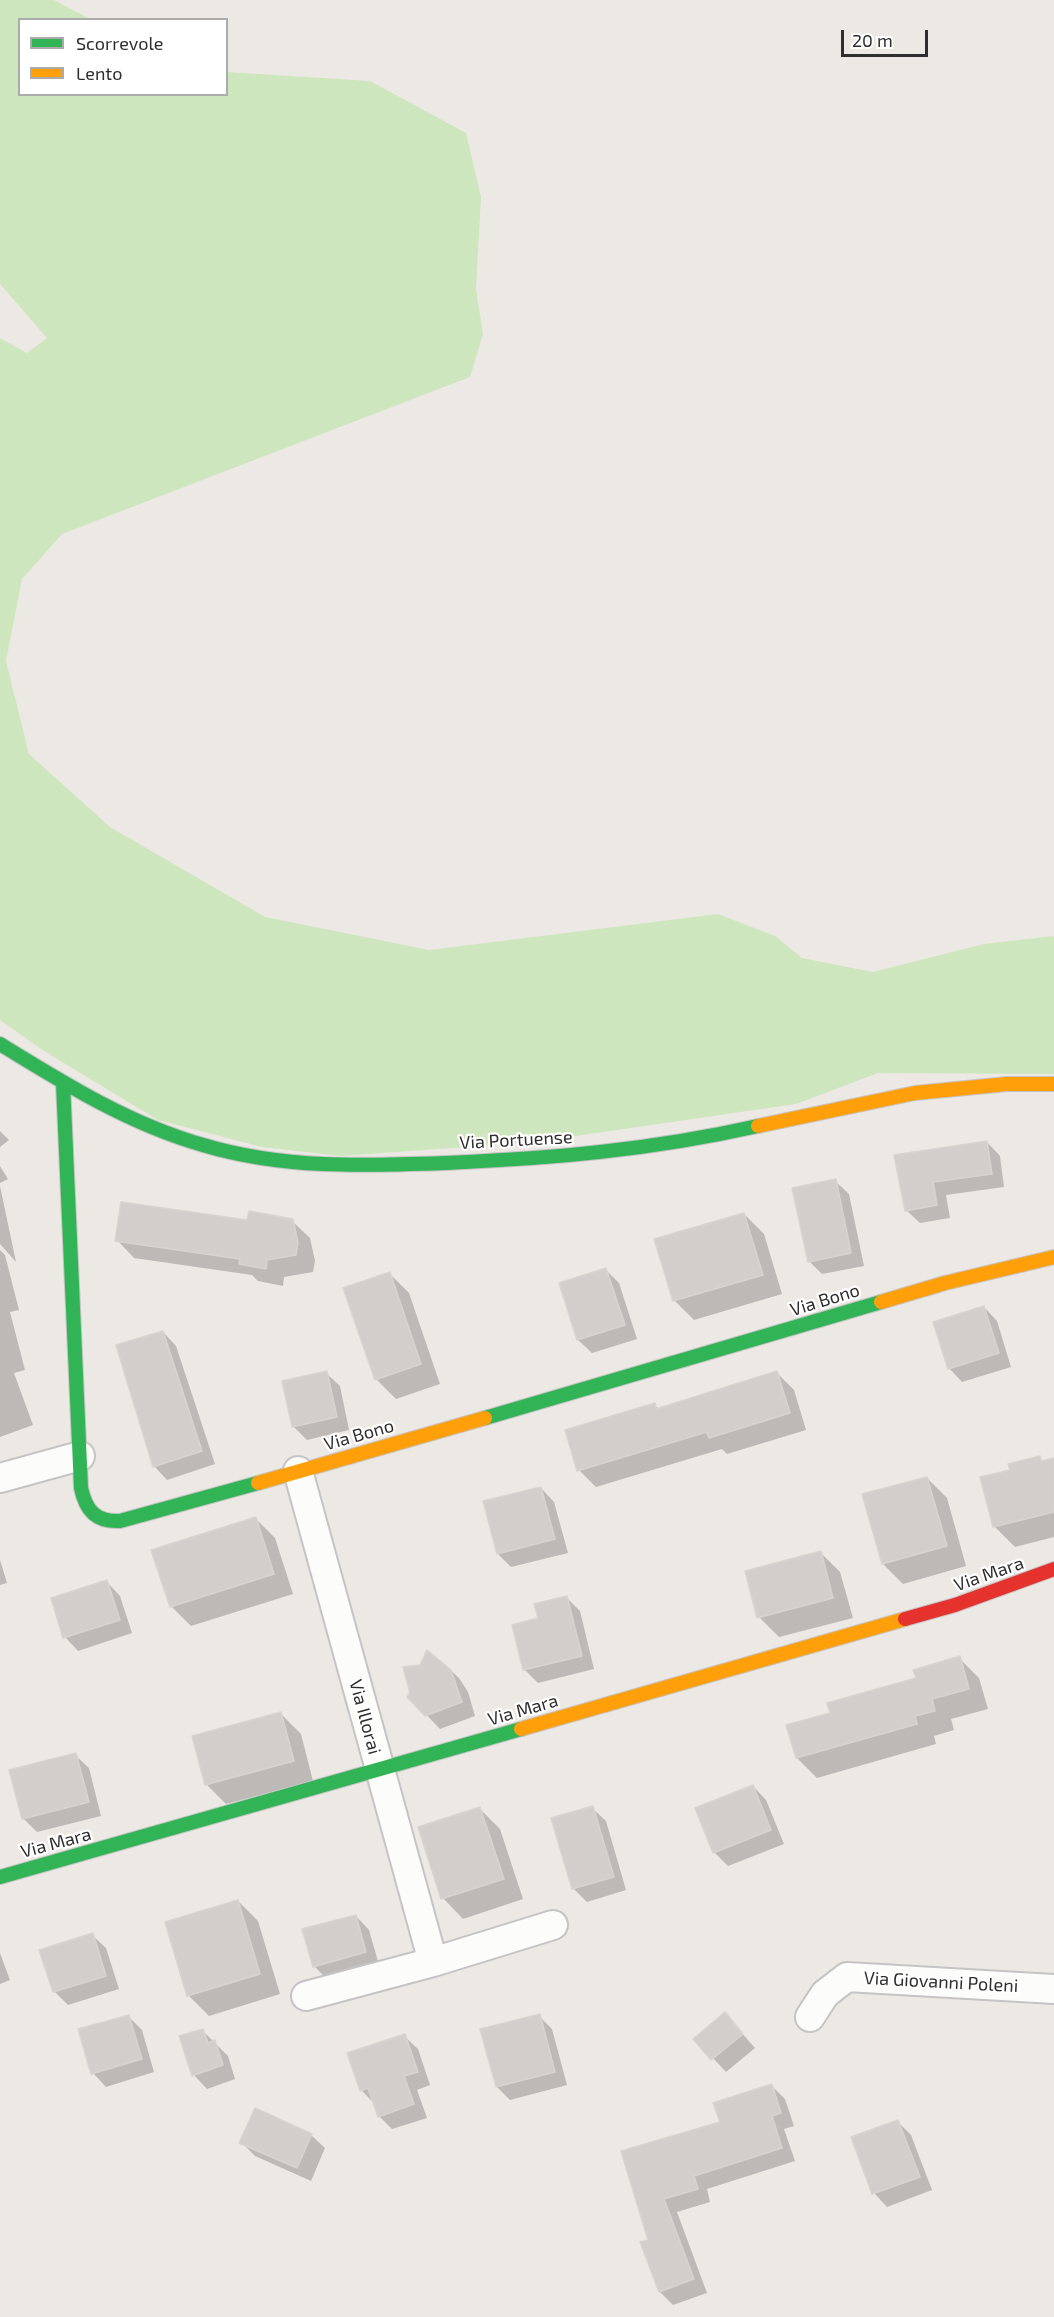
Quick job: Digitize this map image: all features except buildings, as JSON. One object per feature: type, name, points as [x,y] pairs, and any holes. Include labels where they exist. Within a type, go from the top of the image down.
[{"type":"street","name":"Via Portuense","points":[[0,1044],[93,1101],[131,1118],[215,1149],[270,1160],[351,1166],[389,1166],[641,1149],[756,1127],[841,1106],[913,1094],[994,1084],[1054,1084]]},
{"type":"street","name":"Via Bono","points":[[63,1083],[81,1488],[85,1504],[94,1517],[110,1522],[131,1519],[610,1382],[945,1282],[1054,1257]]},
{"type":"street","points":[[0,1478],[80,1456]]},
{"type":"street","name":"Via Illorai","points":[[298,1471],[433,1962]]},
{"type":"street","name":"Via Mara","points":[[0,1877],[955,1605],[1054,1569]]},
{"type":"street","points":[[306,1996],[433,1962],[553,1925]]},
{"type":"street","name":"Via Giovanni Poleni","points":[[810,2017],[825,1994],[847,1977],[1054,1989]]},
{"type":"green space","points":[[0,0],[54,0],[88,18],[18,18],[18,96],[228,96],[228,72],[370,81],[466,133],[481,197],[476,289],[483,334],[470,377],[62,534],[22,579],[6,661],[29,754],[110,827],[265,917],[429,950],[718,914],[775,936],[802,958],[873,972],[984,944],[1054,936],[1054,1074],[878,1073],[796,1104],[534,1142],[341,1156],[262,1147],[158,1120],[44,1051],[0,1020],[0,338],[27,353],[47,338],[0,284]]},
{"type":"traffic: fast","points":[[0,1044],[98,1102],[149,1126],[233,1153],[293,1162],[385,1165],[526,1158],[641,1147],[758,1126]]},
{"type":"traffic: fast","points":[[63,1083],[81,1488],[86,1503],[93,1514],[98,1517],[104,1520],[120,1521],[258,1483]]},
{"type":"traffic: fast","points":[[485,1418],[881,1302]]},
{"type":"traffic: fast","points":[[0,1877],[521,1729]]},
{"type":"traffic: slow","points":[[758,1126],[915,1093],[1007,1084],[1054,1084]]},
{"type":"traffic: slow","points":[[881,1302],[945,1283],[1054,1257]]},
{"type":"traffic: slow","points":[[258,1483],[485,1418]]},
{"type":"traffic: slow","points":[[521,1729],[905,1619]]},
{"type":"traffic: jam","points":[[905,1619],[955,1605],[1054,1569]]}]
